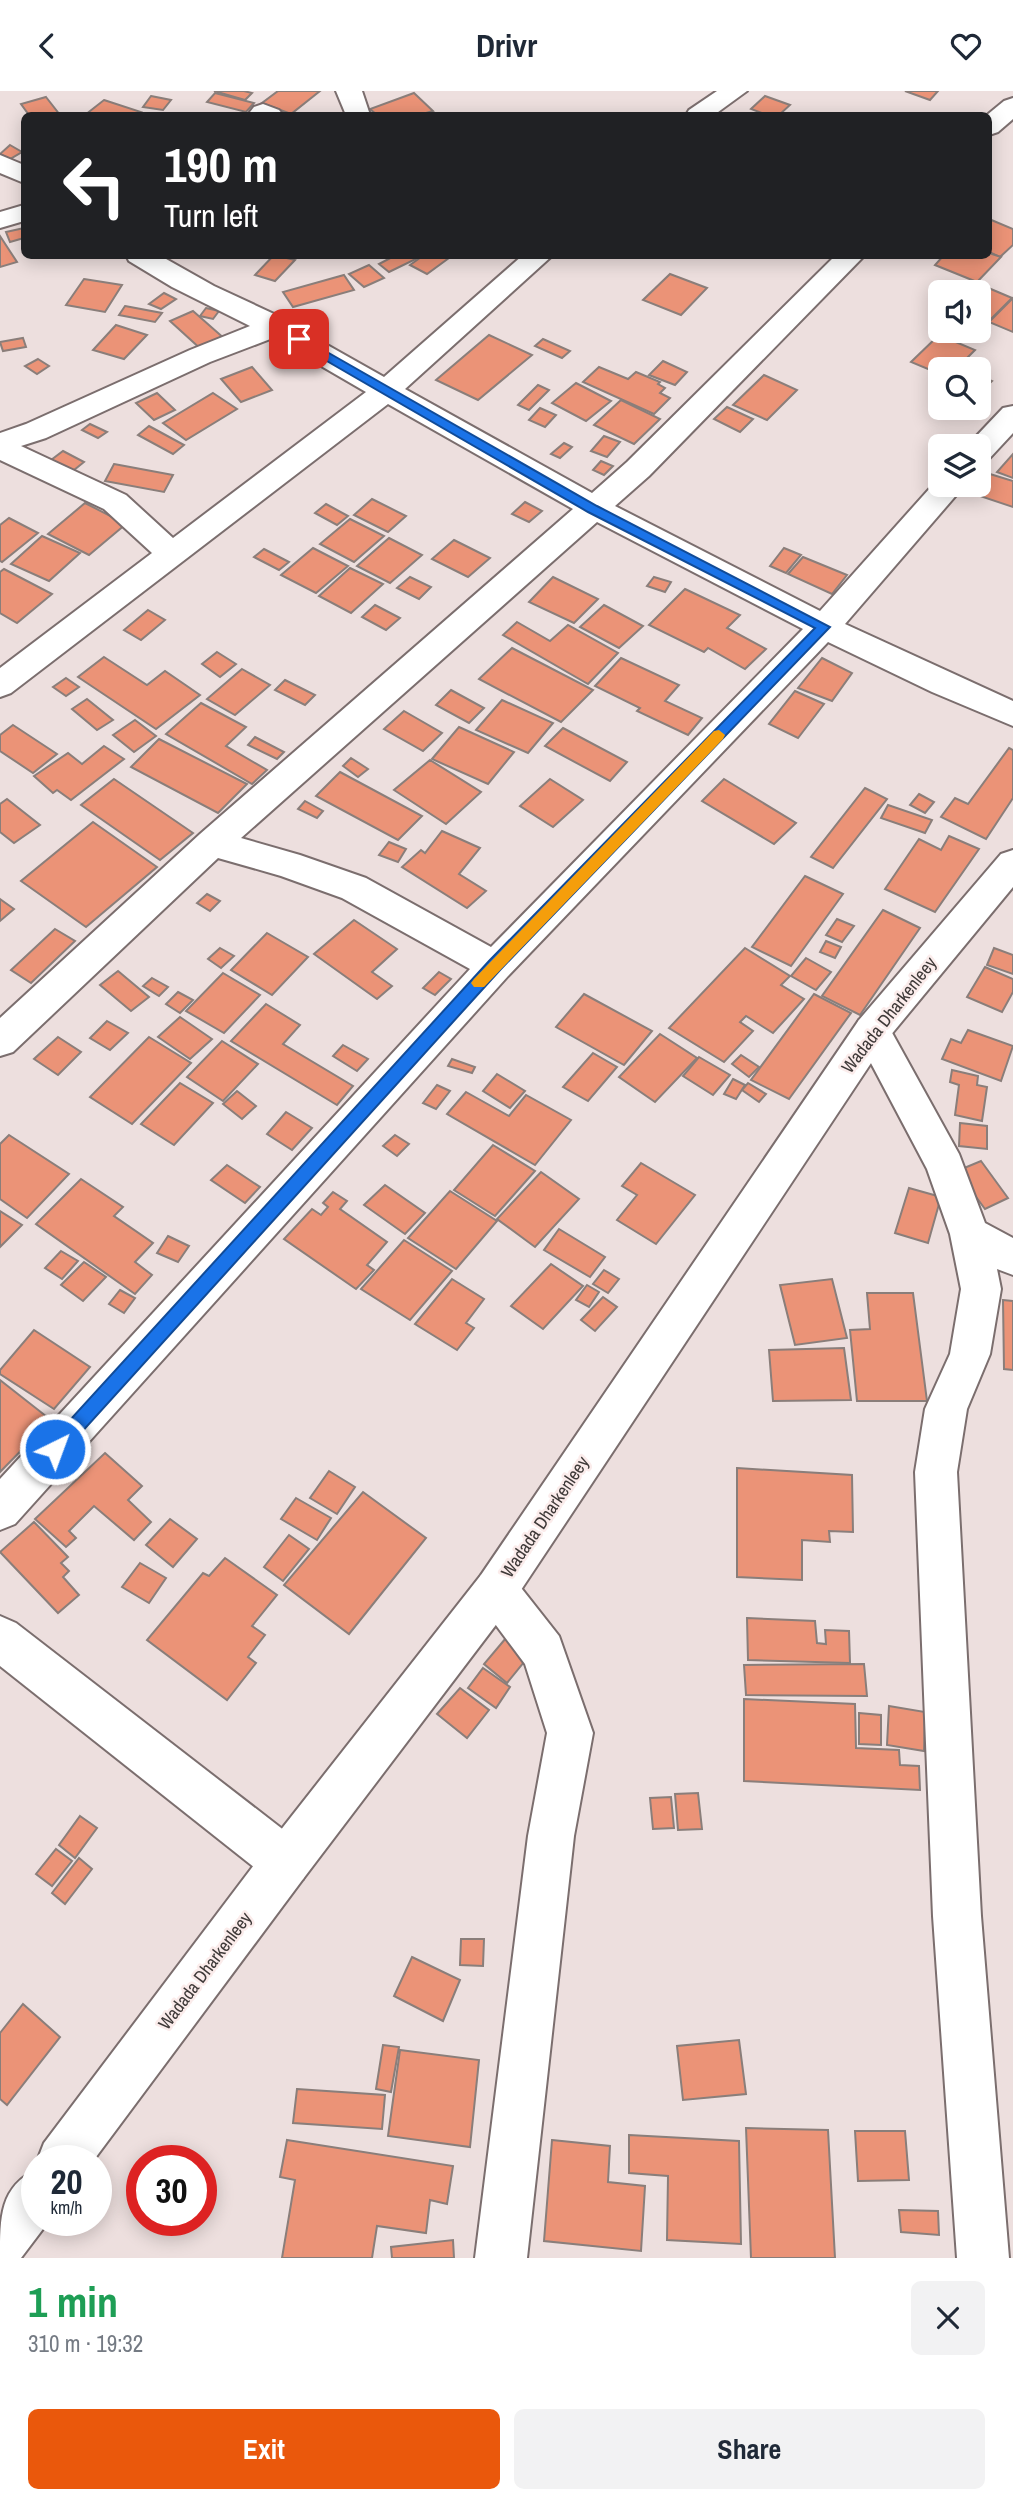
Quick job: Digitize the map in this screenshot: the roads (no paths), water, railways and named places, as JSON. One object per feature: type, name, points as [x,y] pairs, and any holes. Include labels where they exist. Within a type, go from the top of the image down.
[{"type":"street","points":[[349,91],[357,112]]},
{"type":"street","points":[[702,112],[734,91]]},
{"type":"street","points":[[992,124],[1013,106]]},
{"type":"street","points":[[0,163],[21,174]]},
{"type":"street","points":[[0,220],[21,214]]},
{"type":"street","points":[[145,259],[165,272],[276,326],[593,509],[824,627],[1013,714]]},
{"type":"street","points":[[0,685],[386,391],[536,259]]},
{"type":"street","points":[[0,1041],[212,843],[638,468],[848,259]]},
{"type":"street","points":[[0,446],[200,356],[276,326]]},
{"type":"street","points":[[991,439],[1013,415]]},
{"type":"street","points":[[0,446],[115,502],[172,554]]},
{"type":"street","points":[[0,1510],[495,965],[824,627],[939,497]]},
{"type":"street","points":[[212,843],[288,864],[354,888],[495,965]]},
{"type":"street","name":"Wadada Dharkenleey","points":[[74,2145],[286,1862],[496,1590],[872,1031],[1013,863]]},
{"type":"street","points":[[872,1031],[945,1166],[970,1234],[981,1289],[970,1354],[946,1409],[936,1472],[957,1916],[983,2258]]},
{"type":"street","points":[[970,1234],[1013,1258]]},
{"type":"street","points":[[496,1590],[544,1652],[570,1733],[551,1836],[501,2258]]},
{"type":"street","points":[[0,1638],[286,1862]]},
{"type":"street","points":[[0,2243],[21,2215]]}]
